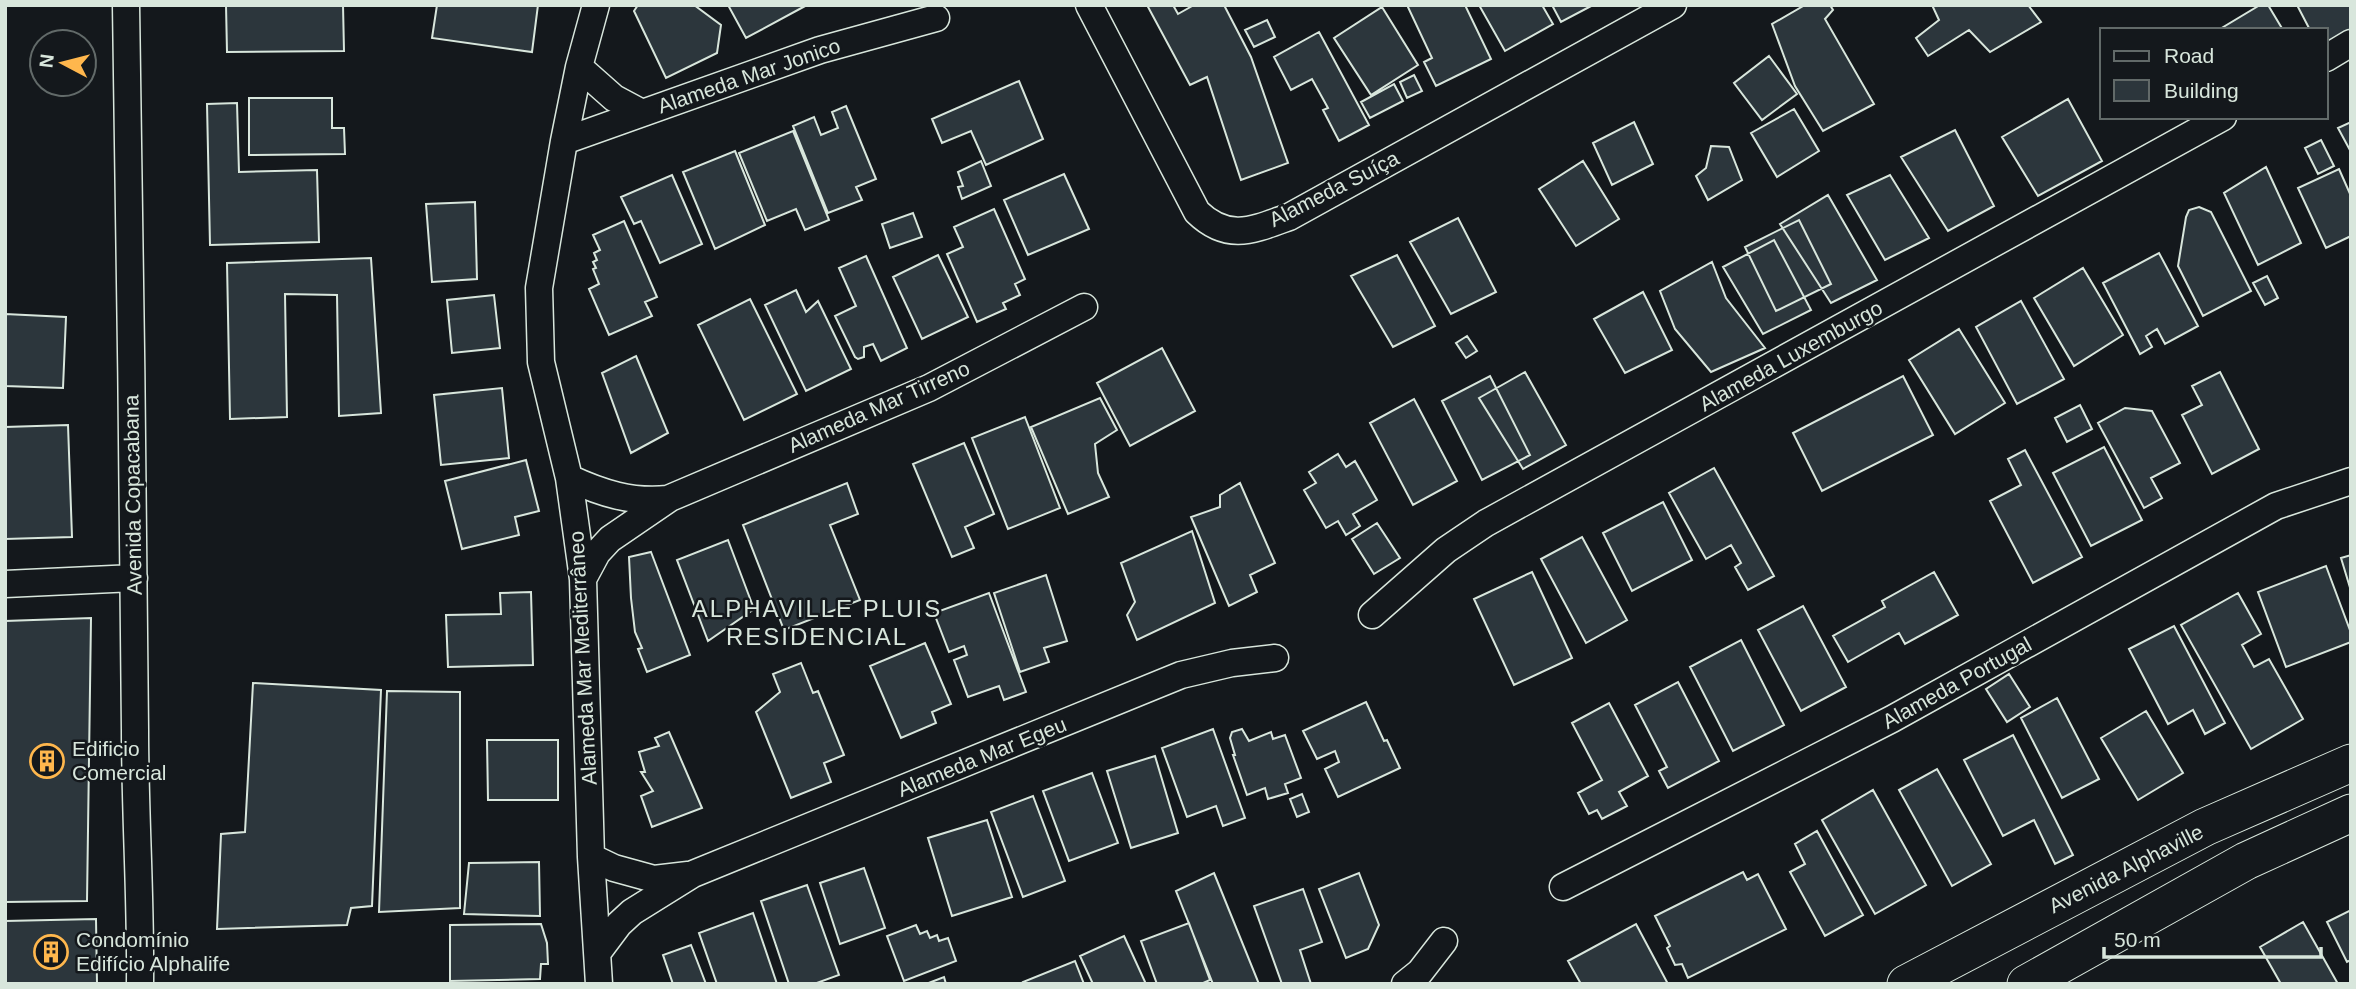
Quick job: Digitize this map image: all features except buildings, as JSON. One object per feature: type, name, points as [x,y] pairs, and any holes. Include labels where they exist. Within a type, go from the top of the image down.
[{"type":"main road","name":"Avenida Alphaville","points":[[1906,984],[2205,827],[2351,763]]},
{"type":"main road","points":[[2026,984],[2246,862],[2351,813]]},
{"type":"street","name":"Avenida Copacabana","points":[[126,5],[135,734],[141,894],[141,984]]},
{"type":"street","name":"Alameda Mar Mediterrâneo","points":[[596,5],[579,67],[564,141],[539,288],[541,362],[569,478],[583,579],[591,857],[599,984]]},
{"type":"street","name":"Alameda Suíça","points":[[1089,5],[1198,212],[1211,225],[1228,231],[1258,228],[1289,217],[1673,5]]},
{"type":"street","name":"Alameda Mar Jonico","points":[[564,141],[820,51],[936,18]]},
{"type":"street","points":[[2328,57],[2351,43]]},
{"type":"street","points":[[579,67],[614,98],[642,113]]},
{"type":"street","name":"Alameda Luxemburgo","points":[[1372,615],[1446,550],[1486,523],[2219,119]]},
{"type":"street","name":"Alameda Mar Tirreno","points":[[583,579],[597,553],[610,539],[670,498],[929,388],[1084,307]]},
{"type":"street","name":"Alameda Mar Tirreno","points":[[569,478],[615,496],[653,500],[670,498]]},
{"type":"street","name":"Alameda Portugal","points":[[1563,887],[1892,719],[2276,506],[2351,481]]},
{"type":"street","points":[[5,584],[134,578]]},
{"type":"street","name":"Alameda Mar Egeu","points":[[598,952],[619,924],[632,912],[693,874],[1181,675],[1232,663],[1275,658]]},
{"type":"street","name":"Alameda Mar Egeu","points":[[591,857],[614,868],[654,879],[693,874]]},
{"type":"street","points":[[1405,984],[1420,972],[1444,941]]},
{"type":"place","name":"Edificio Comercial","points":[[47,761]]},
{"type":"place","name":"Condomínio Edifício Alphalife","points":[[51,952]]},
{"type":"district","name":"ALPHAVILLE PLUIS RESIDENCIAL","points":[[817,623]]}]
